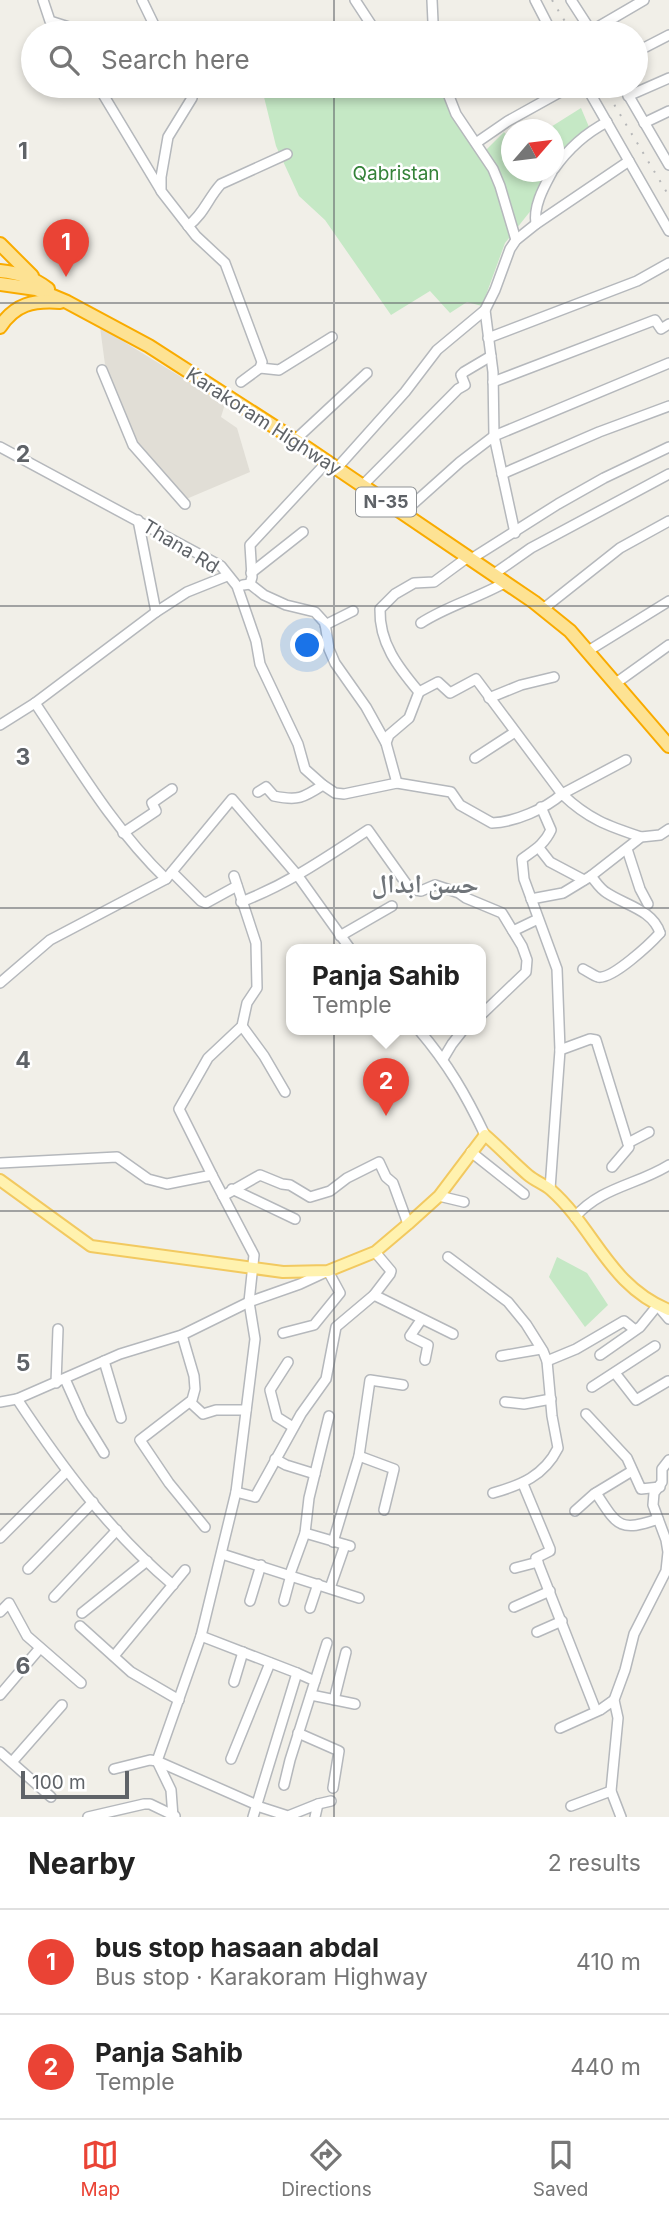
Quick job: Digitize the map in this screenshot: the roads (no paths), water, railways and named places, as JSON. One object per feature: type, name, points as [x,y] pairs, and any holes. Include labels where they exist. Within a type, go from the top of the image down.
[{"type":"highway","points":[[0,244],[34,279]]},
{"type":"highway","name":"Karakoram Highway","points":[[0,271],[34,279],[67,302]]},
{"type":"highway","name":"Karakoram Highway","points":[[0,284],[36,289],[67,302],[149,346],[500,578],[570,631],[667,740]]},
{"type":"highway","points":[[0,327],[9,314],[27,304],[67,302]]},
{"type":"main road","points":[[0,1180],[91,1246],[253,1269],[305,1273],[328,1271],[375,1252],[439,1196],[485,1135],[530,1177],[550,1189],[625,1282],[641,1297],[661,1307]]},
{"type":"street","points":[[43,0],[52,21]]},
{"type":"street","points":[[142,0],[152,21]]},
{"type":"street","points":[[355,0],[369,21]]},
{"type":"street","points":[[432,0],[433,21]]},
{"type":"street","points":[[535,0],[546,21]]},
{"type":"street","points":[[570,0],[584,21]]},
{"type":"street","points":[[609,21],[644,0]]},
{"type":"street","points":[[648,46],[669,35]]},
{"type":"street","points":[[648,87],[669,78]]},
{"type":"street","points":[[105,98],[161,191],[188,226],[225,263],[262,362],[260,368],[240,382]]},
{"type":"street","points":[[161,191],[169,137],[192,98]]},
{"type":"street","points":[[450,98],[456,114],[493,169],[516,240]]},
{"type":"street","points":[[476,143],[549,98]]},
{"type":"street","points":[[593,98],[669,231]]},
{"type":"street","points":[[629,98],[669,165]]},
{"type":"street","points":[[644,123],[669,111]]},
{"type":"street","points":[[564,156],[589,132],[607,122]]},
{"type":"street","points":[[188,226],[200,218],[213,192],[221,184],[287,154]]},
{"type":"street","points":[[250,584],[250,545],[405,392],[437,350],[485,310],[516,240],[629,161]]},
{"type":"street","points":[[536,224],[534,216],[547,182]]},
{"type":"street","points":[[488,338],[636,281],[669,263]]},
{"type":"street","points":[[485,310],[493,382],[494,436],[515,533]]},
{"type":"street","points":[[493,382],[655,320],[661,328],[669,324]]},
{"type":"street","points":[[260,368],[279,370],[332,337]]},
{"type":"street","points":[[362,485],[466,385],[461,375],[464,372],[491,356]]},
{"type":"street","points":[[403,513],[460,462],[494,436],[669,363]]},
{"type":"street","points":[[102,370],[133,445],[185,504]]},
{"type":"street","points":[[295,440],[367,373]]},
{"type":"street","points":[[502,474],[599,432],[669,406]]},
{"type":"street","name":"Thana Rd","points":[[0,447],[220,566],[237,586],[256,642],[260,664],[298,744],[305,769],[323,785]]},
{"type":"street","points":[[419,692],[388,648],[380,625],[380,609],[395,594],[414,583],[434,582],[570,497],[669,447]]},
{"type":"street","points":[[421,623],[437,612],[484,594],[531,548],[669,474]]},
{"type":"street","points":[[138,520],[156,612]]},
{"type":"street","points":[[543,609],[620,548],[669,521]]},
{"type":"street","points":[[251,573],[303,532]]},
{"type":"street","points":[[0,725],[35,704],[156,612],[187,592],[227,576]]},
{"type":"street","points":[[237,586],[250,584],[264,595],[286,605],[315,612],[325,625],[329,649],[335,663],[366,706],[386,743],[397,783]]},
{"type":"street","points":[[588,651],[669,601]]},
{"type":"street","points":[[325,625],[353,611]]},
{"type":"street","points":[[616,682],[669,645]]},
{"type":"street","points":[[489,698],[521,685],[554,677]]},
{"type":"street","points":[[386,743],[389,735],[409,718],[419,692],[438,682],[450,693],[476,680],[562,794],[580,811],[595,821],[641,837],[664,837],[669,829]]},
{"type":"street","points":[[35,704],[139,853],[206,903],[235,881],[256,943],[257,988],[247,1003],[242,1026],[208,1058],[178,1110],[254,1255],[249,1302],[255,1339],[236,1492],[222,1554],[201,1636],[157,1761],[171,1790],[175,1816]]},
{"type":"street","points":[[475,758],[514,732]]},
{"type":"street","points":[[258,792],[266,787],[274,796],[296,799],[303,798],[323,785],[335,793],[344,794],[397,783],[451,792],[460,805],[492,823],[515,818],[541,807],[626,760]]},
{"type":"street","points":[[123,833],[156,811],[152,803],[172,789]]},
{"type":"street","points":[[0,983],[50,940],[169,876],[232,799],[298,876],[346,944]]},
{"type":"street","points":[[541,807],[551,830],[539,848],[522,859],[524,879],[557,969],[560,1050],[550,1189]]},
{"type":"street","points":[[241,902],[298,876],[368,830],[410,889],[421,891],[435,884],[459,892],[466,898],[502,913],[527,960],[526,972],[486,1011]]},
{"type":"street","points":[[531,899],[563,892],[588,878],[641,837]]},
{"type":"street","points":[[539,848],[550,862],[588,878],[605,892],[638,909],[657,923],[665,934],[607,976],[598,977],[583,969]]},
{"type":"street","points":[[627,849],[640,889],[648,904]]},
{"type":"street","points":[[340,936],[392,906]]},
{"type":"street","points":[[513,931],[538,919]]},
{"type":"street","points":[[242,1026],[259,1048],[285,1092]]},
{"type":"street","points":[[423,1035],[466,1093],[485,1135]]},
{"type":"street","points":[[443,1059],[459,1035]]},
{"type":"street","points":[[560,1050],[590,1039],[596,1040],[629,1149],[612,1167]]},
{"type":"street","points":[[628,1143],[649,1132]]},
{"type":"street","points":[[471,1152],[524,1194]]},
{"type":"street","points":[[0,1163],[117,1157],[148,1179],[167,1184],[212,1175]]},
{"type":"street","points":[[223,1196],[260,1175],[315,1197],[379,1162],[386,1178],[393,1183],[408,1223]]},
{"type":"street","points":[[575,1217],[588,1202],[669,1166]]},
{"type":"street","points":[[232,1189],[295,1219]]},
{"type":"street","points":[[439,1196],[464,1202]]},
{"type":"street","points":[[236,1492],[255,1497],[293,1427],[327,1379],[336,1327],[374,1295],[391,1271],[375,1252]]},
{"type":"street","points":[[447,1257],[508,1302],[547,1361],[558,1448],[541,1470],[523,1484],[493,1493]]},
{"type":"street","points":[[0,1402],[17,1399],[120,1354],[182,1335],[249,1302],[328,1271],[340,1293],[314,1325],[283,1333]]},
{"type":"street","points":[[374,1295],[453,1334]]},
{"type":"street","points":[[600,1355],[661,1307],[669,1319]]},
{"type":"street","points":[[421,1320],[410,1336],[428,1345],[425,1360]]},
{"type":"street","points":[[547,1361],[576,1349],[624,1321],[635,1330]]},
{"type":"street","points":[[58,1329],[61,1380],[104,1453]]},
{"type":"street","points":[[182,1335],[194,1376],[195,1389],[190,1402],[140,1440],[169,1483],[205,1527]]},
{"type":"street","points":[[592,1387],[655,1346]]},
{"type":"street","points":[[501,1356],[541,1349]]},
{"type":"street","points":[[104,1361],[121,1418]]},
{"type":"street","points":[[288,1362],[270,1391],[277,1417],[293,1427]]},
{"type":"street","points":[[615,1373],[636,1400],[669,1378]]},
{"type":"street","points":[[669,1378],[669,1387]]},
{"type":"street","points":[[334,1542],[359,1456],[370,1380],[403,1385]]},
{"type":"street","points":[[17,1399],[66,1472],[117,1530],[173,1585]]},
{"type":"street","points":[[505,1402],[524,1404],[551,1399]]},
{"type":"street","points":[[190,1402],[202,1414],[216,1410],[246,1410]]},
{"type":"street","points":[[586,1414],[622,1451],[641,1489],[660,1487]]},
{"type":"street","points":[[284,1601],[305,1533],[309,1498],[329,1416]]},
{"type":"street","points":[[359,1456],[394,1469],[384,1510]]},
{"type":"street","points":[[275,1459],[315,1474]]},
{"type":"street","points":[[619,1816],[611,1791],[618,1718],[614,1700],[634,1634],[666,1571],[666,1540],[653,1505],[654,1493],[662,1482],[662,1469],[669,1460]]},
{"type":"street","points":[[575,1511],[596,1493],[632,1471]]},
{"type":"street","points":[[0,1538],[66,1472]]},
{"type":"street","points":[[523,1484],[550,1549],[537,1556],[538,1562],[596,1711]]},
{"type":"street","points":[[596,1493],[619,1523],[635,1527],[658,1519]]},
{"type":"street","points":[[28,1569],[93,1502]]},
{"type":"street","points":[[54,1597],[117,1530]]},
{"type":"street","points":[[305,1533],[348,1546],[330,1588]]},
{"type":"street","points":[[222,1554],[359,1598]]},
{"type":"street","points":[[82,1613],[147,1561]]},
{"type":"street","points":[[515,1567],[538,1562]]},
{"type":"street","points":[[250,1601],[261,1565]]},
{"type":"street","points":[[114,1656],[185,1570]]},
{"type":"street","points":[[310,1608],[318,1584]]},
{"type":"street","points":[[514,1607],[550,1591]]},
{"type":"street","points":[[0,1612],[9,1602],[27,1636],[81,1683]]},
{"type":"street","points":[[537,1632],[562,1621]]},
{"type":"street","points":[[80,1626],[150,1685],[179,1700]]},
{"type":"street","points":[[201,1636],[315,1681]]},
{"type":"street","points":[[284,1785],[327,1643]]},
{"type":"street","points":[[0,1695],[40,1648]]},
{"type":"street","points":[[334,1700],[346,1651]]},
{"type":"street","points":[[233,1682],[243,1652]]},
{"type":"street","points":[[232,1759],[270,1663]]},
{"type":"street","points":[[253,1817],[297,1673]]},
{"type":"street","points":[[311,1695],[355,1704]]},
{"type":"street","points":[[560,1728],[614,1700]]},
{"type":"street","points":[[12,1762],[62,1705]]},
{"type":"street","points":[[298,1733],[339,1751],[333,1788]]},
{"type":"street","points":[[0,1752],[51,1797]]},
{"type":"street","points":[[114,1769],[150,1760],[157,1761],[288,1816],[331,1801]]},
{"type":"street","points":[[571,1806],[611,1791]]},
{"type":"street","points":[[88,1817],[144,1804],[150,1804],[175,1816]]},
{"type":"street","points":[[315,1817],[318,1804]]},
{"type":"railway","points":[[552,0],[565,21]]},
{"type":"railway","points":[[610,98],[669,196]]},
{"type":"place","name":"bus stop hasaan abdal","points":[[66,277]]},
{"type":"place","name":"Panja Sahib","points":[[386,1116]]},
{"type":"district","name":"حسن ابدال","points":[[425,884]]},
{"type":"park label","name":"Qabristan","points":[[396,173]]}]
